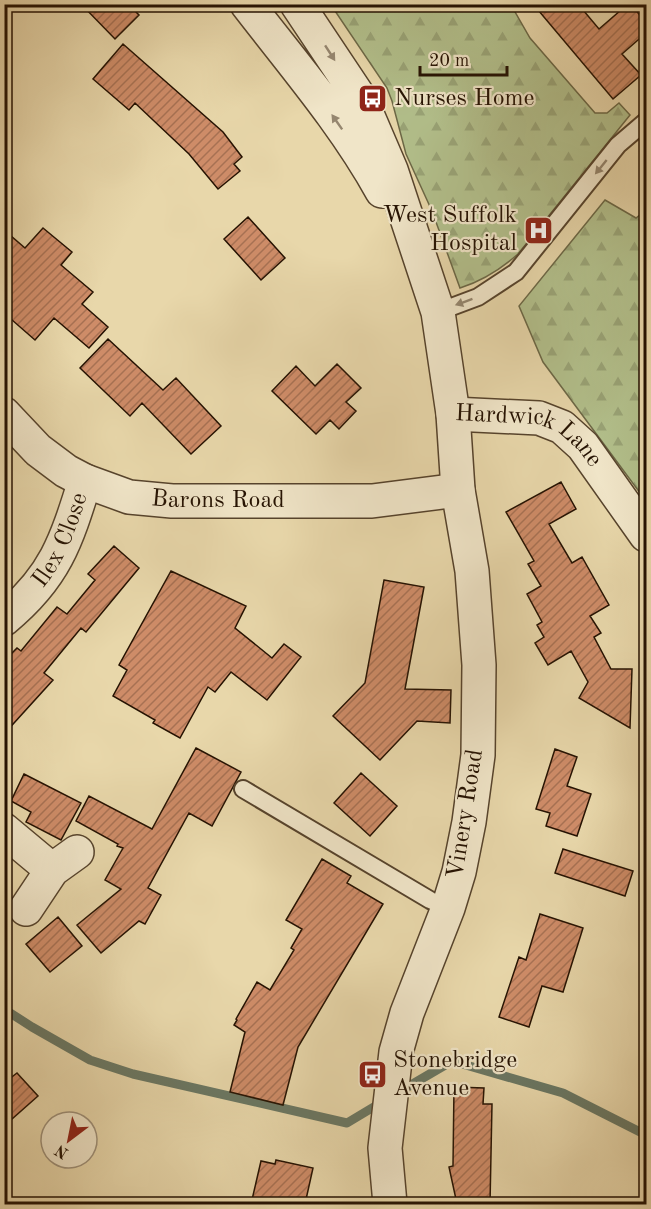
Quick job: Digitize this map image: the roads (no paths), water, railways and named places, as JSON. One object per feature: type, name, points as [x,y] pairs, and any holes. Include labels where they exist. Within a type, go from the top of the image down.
[{"type":"street","name":"Hardwick Lane","points":[[247,4],[329,110],[370,170],[420,261]]},
{"type":"street","name":"Hardwick Lane","points":[[297,4],[361,100],[391,170],[438,312],[453,414],[539,418],[562,427],[584,446],[646,536]]},
{"type":"street","name":"Barons Road","points":[[4,414],[38,450],[66,471],[85,482],[129,497],[172,501],[372,501],[459,490]]},
{"type":"street","name":"Vinery Road","points":[[390,1204],[385,1149],[396,1052],[407,1013],[448,908],[459,872],[470,822],[478,755],[479,665],[472,571],[459,490],[453,414]]},
{"type":"street","name":"Ilex Close","points":[[4,619],[22,604],[56,562],[85,482]]},
{"type":"street","points":[[4,830],[65,861],[26,909]]},
{"type":"lane","points":[[438,312],[478,297],[516,272],[618,145],[646,121]]},
{"type":"lane","points":[[243,789],[430,900],[448,908]]},
{"type":"waterway","points":[[4,1009],[90,1060],[133,1074],[347,1123],[382,1102]]},
{"type":"waterway","points":[[399,1092],[452,1061],[563,1093],[646,1135]]},
{"type":"place","name":"Nurses Home","points":[[373,99]]},
{"type":"place","name":"West Suffolk Hospital","points":[[538,230]]},
{"type":"place","name":"Stonebridge Avenue","points":[[372,1075]]}]
